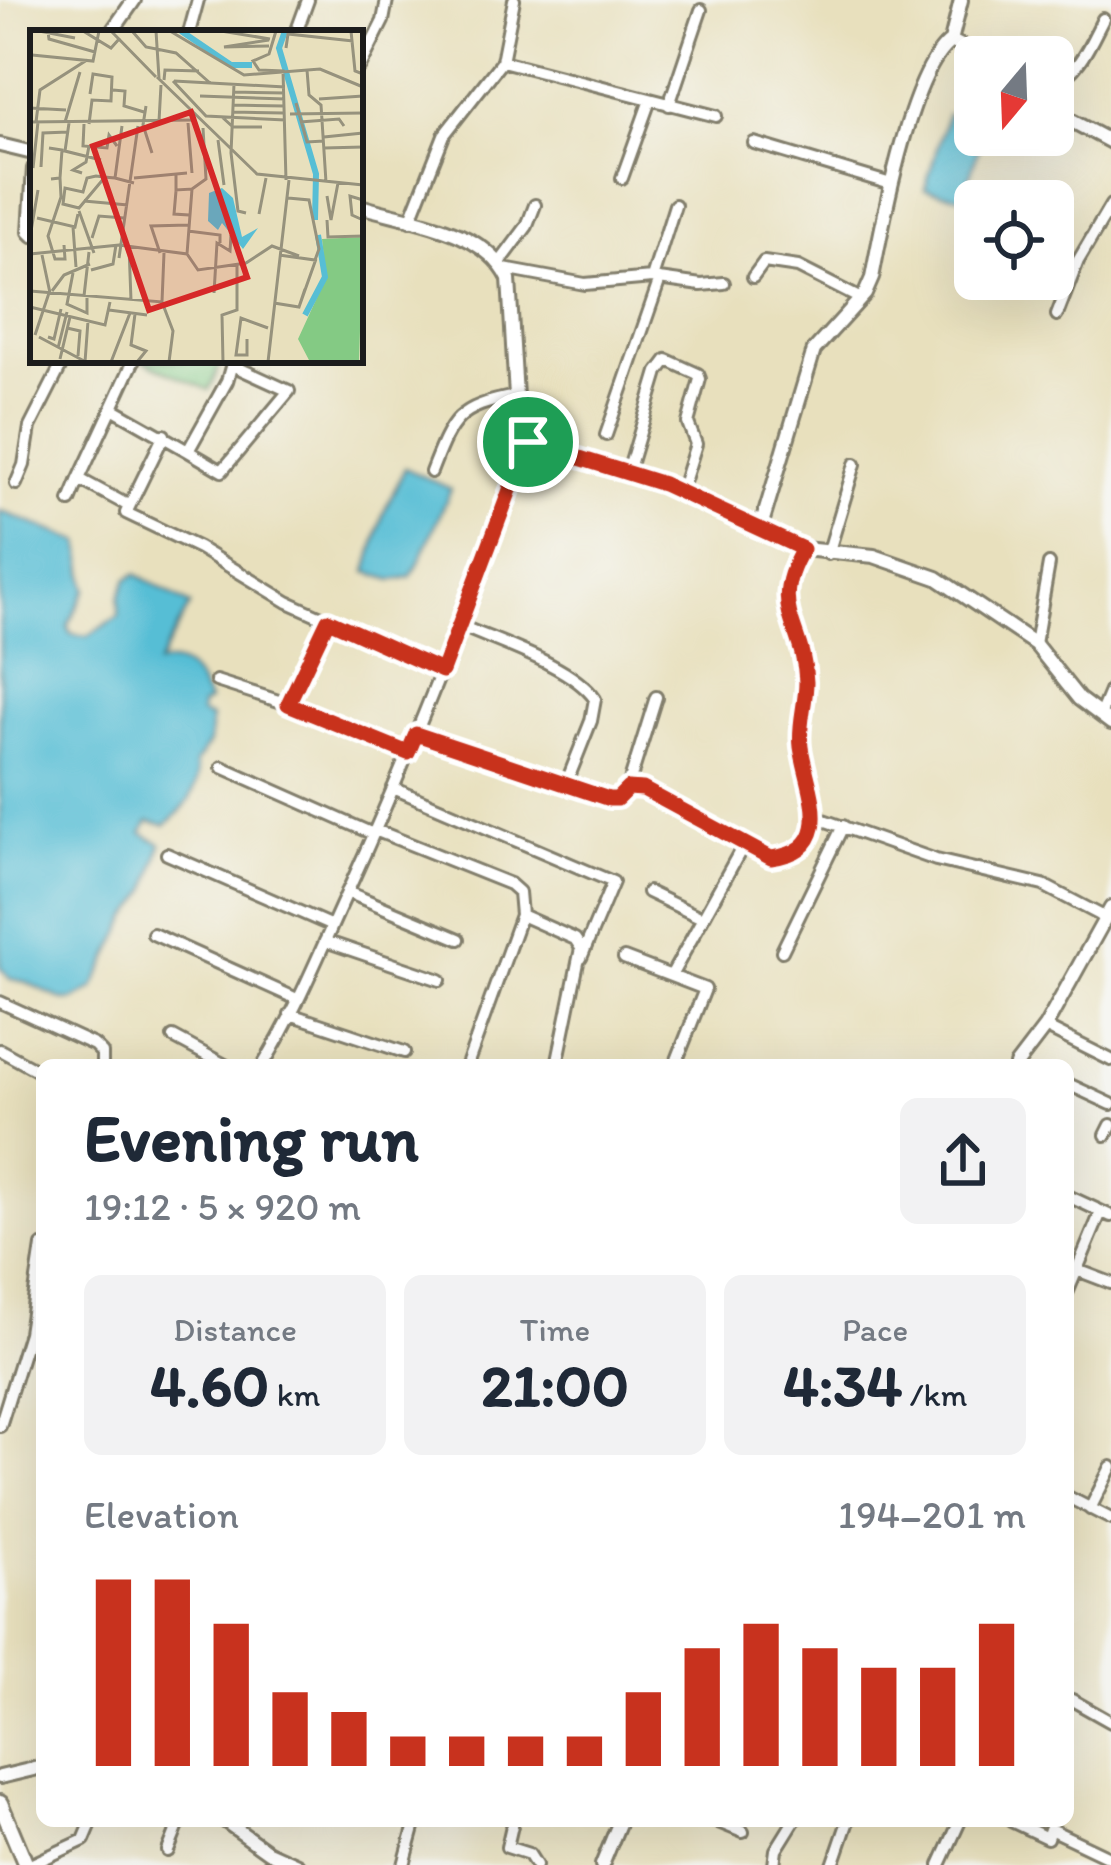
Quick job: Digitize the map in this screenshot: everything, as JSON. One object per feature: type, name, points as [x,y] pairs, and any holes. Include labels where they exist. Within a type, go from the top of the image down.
[{"type":"main road","points":[[0,1802],[28,1865]]},
{"type":"street","points":[[113,30],[134,0]]},
{"type":"street","points":[[191,30],[198,0]]},
{"type":"street","points":[[297,30],[308,0]]},
{"type":"street","points":[[363,61],[383,21],[386,0]]},
{"type":"street","points":[[410,221],[444,135],[502,61],[514,0]]},
{"type":"street","points":[[760,530],[814,350],[861,299],[872,278],[891,184],[934,59],[951,40],[961,0]]},
{"type":"street","points":[[669,104],[700,10]]},
{"type":"street","points":[[1074,69],[1102,20]]},
{"type":"street","points":[[502,61],[716,116]]},
{"type":"street","points":[[622,178],[650,100]]},
{"type":"street","points":[[1074,122],[1111,142]]},
{"type":"street","points":[[754,143],[891,184]]},
{"type":"street","points":[[0,146],[30,152]]},
{"type":"street","points":[[502,265],[535,205]]},
{"type":"street","points":[[606,435],[674,205]]},
{"type":"street","points":[[1057,315],[1078,261],[1111,205]]},
{"type":"street","points":[[363,207],[474,241],[502,265],[509,279],[516,396],[528,442],[681,492],[803,549],[874,556],[937,578],[1035,644],[1079,699],[1106,719],[1111,689]]},
{"type":"street","points":[[753,277],[764,262],[785,262],[861,299]]},
{"type":"street","points":[[502,265],[585,284],[656,278],[724,283]]},
{"type":"street","points":[[628,472],[658,372],[667,360],[674,362],[700,379],[688,423],[696,444],[681,492]]},
{"type":"street","points":[[16,484],[30,428],[62,363]]},
{"type":"street","points":[[70,501],[133,363]]},
{"type":"street","points":[[188,451],[232,363]]},
{"type":"street","points":[[112,408],[222,471],[289,391],[234,363]]},
{"type":"street","points":[[431,472],[447,431],[462,412],[516,396]]},
{"type":"street","points":[[164,435],[126,514],[200,548],[289,602],[442,671]]},
{"type":"street","points":[[266,1059],[394,788],[461,626],[528,442]]},
{"type":"street","points":[[828,554],[855,464]]},
{"type":"street","points":[[79,479],[130,506]]},
{"type":"street","points":[[628,788],[643,789],[771,858],[799,850],[808,841],[815,817],[800,745],[805,670],[786,594],[789,572],[803,549]]},
{"type":"street","points":[[1035,644],[1049,564]]},
{"type":"street","points":[[288,704],[328,620]]},
{"type":"street","points":[[461,626],[567,675],[591,693],[595,708],[566,784]]},
{"type":"street","points":[[216,681],[288,704],[408,753]]},
{"type":"street","points":[[416,734],[617,799],[628,788],[656,697]]},
{"type":"street","points":[[222,767],[510,884],[519,892],[521,915],[469,1059]]},
{"type":"street","points":[[394,788],[613,882],[581,958],[558,1059]]},
{"type":"street","points":[[815,817],[936,860],[1043,885],[1108,913],[1024,1059]]},
{"type":"street","points":[[782,951],[843,826]]},
{"type":"street","points":[[672,974],[744,844]]},
{"type":"street","points":[[167,854],[332,926]]},
{"type":"street","points":[[347,892],[459,939]]},
{"type":"street","points":[[648,892],[702,918]]},
{"type":"street","points":[[521,915],[575,939],[581,958]]},
{"type":"street","points":[[153,934],[297,999]]},
{"type":"street","points":[[325,941],[440,980]]},
{"type":"street","points":[[624,958],[705,988],[677,1059]]},
{"type":"street","points":[[0,1002],[94,1046],[102,1059]]},
{"type":"street","points":[[290,1014],[404,1052]]},
{"type":"street","points":[[1045,1027],[1111,1060]]},
{"type":"street","points":[[173,1037],[214,1059]]},
{"type":"street","points":[[0,1050],[36,1069]]},
{"type":"street","points":[[1074,1087],[1111,1104]]},
{"type":"street","points":[[1074,1199],[1106,1214],[1074,1277]]},
{"type":"street","points":[[1077,1270],[1111,1283]]},
{"type":"street","points":[[0,1426],[29,1333],[36,1286]]},
{"type":"street","points":[[1090,1508],[1111,1467]]},
{"type":"street","points":[[1074,1500],[1111,1520]]},
{"type":"street","points":[[1074,1701],[1111,1722]]},
{"type":"street","points":[[0,1778],[36,1769]]},
{"type":"street","points":[[28,1865],[84,1840],[89,1827]]},
{"type":"street","points":[[168,1851],[178,1827]]},
{"type":"street","points":[[231,1827],[265,1858],[297,1865]]},
{"type":"street","points":[[404,1865],[414,1827]]},
{"type":"street","points":[[512,1827],[507,1847],[529,1854],[536,1865]]},
{"type":"street","points":[[602,1865],[618,1827]]},
{"type":"street","points":[[731,1827],[743,1832]]},
{"type":"street","points":[[774,1865],[776,1850],[790,1827]]},
{"type":"street","points":[[827,1865],[845,1827]]},
{"type":"street","points":[[940,1865],[957,1827]]},
{"type":"street","points":[[1024,1827],[1047,1838],[1050,1828],[1111,1858]]},
{"type":"green space","points":[[148,363],[221,363],[209,390]]},
{"type":"water","points":[[947,114],[954,117],[954,156],[976,156],[968,180],[954,180],[954,195],[925,189]]},
{"type":"water","points":[[405,468],[451,489],[417,567],[410,577],[392,580],[367,572],[383,514]]},
{"type":"water","points":[[0,511],[81,542],[86,589],[68,626],[71,634],[88,636],[119,616],[119,597],[127,579],[136,574],[190,605],[158,664],[176,663],[189,670],[208,701],[201,706],[201,714],[211,718],[209,743],[195,764],[196,782],[190,798],[165,825],[149,821],[142,833],[161,844],[148,891],[128,919],[94,988],[73,1000],[10,979],[0,967]]},
{"type":"route","points":[[528,442],[663,484],[803,549],[786,582],[805,670],[800,745],[815,817],[808,841],[799,850],[771,858],[643,789],[628,788],[617,799],[609,799],[416,734],[408,753],[288,704],[328,620],[442,671],[528,442]]}]
